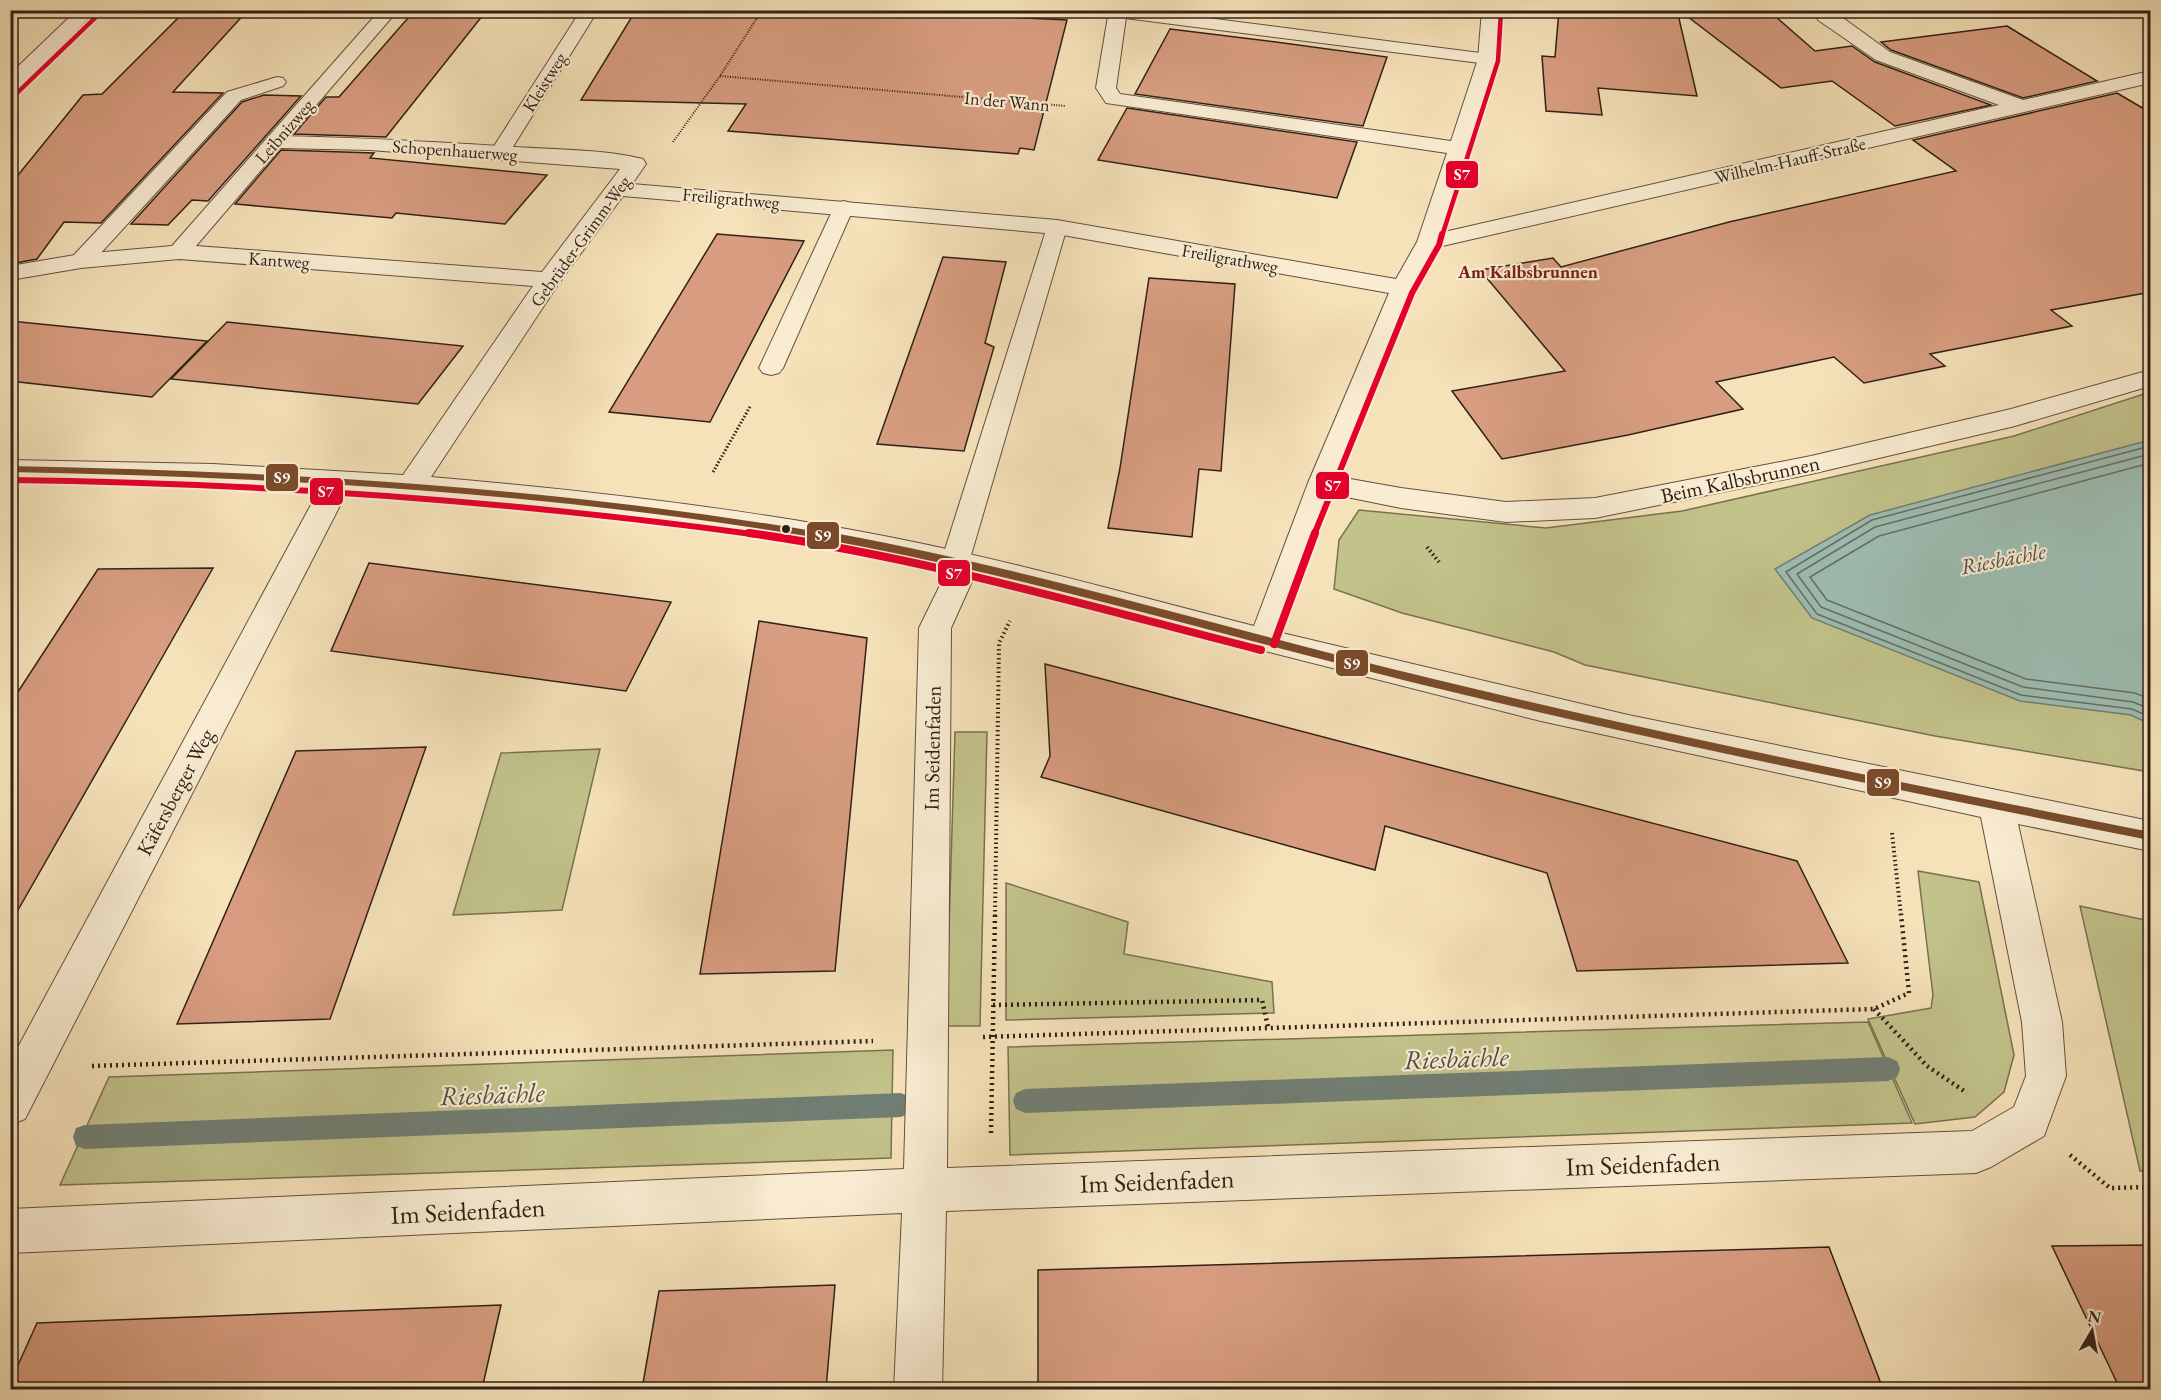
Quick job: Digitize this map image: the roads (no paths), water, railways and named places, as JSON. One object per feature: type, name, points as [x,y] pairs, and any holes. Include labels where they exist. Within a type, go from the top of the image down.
[{"type":"street","points":[[10,86],[88,10]]},
{"type":"street","points":[[1263,640],[1322,483],[1403,288],[1429,242],[1488,59],[1491,10]]},
{"type":"street","points":[[1823,10],[1825,16],[1883,56],[2023,107]]},
{"type":"street","points":[[1118,11],[1106,88],[1113,99],[1458,148]]},
{"type":"street","name":"Wilhelm-Hauff-Straße","points":[[1429,242],[2151,77]]},
{"type":"street","name":"Schopenhauerweg","points":[[274,142],[370,144],[596,159],[635,164]]},
{"type":"street","name":"Leibnizweg","points":[[179,252],[274,142]]},
{"type":"street","name":"Gebrüder-Grimm-Weg","points":[[410,486],[549,280],[635,164]]},
{"type":"street","name":"Freiligrathweg","points":[[618,189],[1057,227],[1403,288]]},
{"type":"street","name":"Kantweg","points":[[10,273],[81,261],[179,252],[549,280]]},
{"type":"street","name":"Beim Kalbsbrunnen","points":[[1322,483],[1401,498],[1506,512],[1595,508],[1811,465],[2003,420],[2151,378]]},
{"type":"street","points":[[10,469],[210,473],[339,479],[496,493],[689,515],[821,534],[960,563],[1458,688],[1886,782],[2151,836]]},
{"type":"street","name":"Käfersberger Weg","points":[[10,1105],[339,479]]},
{"type":"street","name":"Im Seidenfaden","points":[[925,1190],[934,628],[960,563]]},
{"type":"street","name":"Im Seidenfaden","points":[[10,1232],[991,1187],[1976,1152],[2029,1121],[2046,1076],[2043,1022],[1996,805]]},
{"type":"street","points":[[918,1389],[925,1190]]},
{"type":"lane","name":"Leibnizweg","points":[[274,142],[390,10]]},
{"type":"lane","name":"Kleistweg","points":[[499,154],[590,10]]},
{"type":"lane","points":[[1118,11],[1488,59]]},
{"type":"lane","points":[[81,261],[234,96],[277,82]]},
{"type":"lane","points":[[771,368],[844,207]]},
{"type":"lane","points":[[960,563],[1057,227]]},
{"type":"water","points":[[2150,440],[2150,724],[2131,715],[2020,701],[1812,618],[1775,569],[1870,515]]},
{"type":"waterway","name":"Riesbächle","points":[[1025,1101],[1888,1069]]},
{"type":"waterway","name":"Riesbächle","points":[[85,1137],[901,1105]]},
{"type":"district","name":"Am Kalbsbrunnen","points":[[1528,271]]}]
